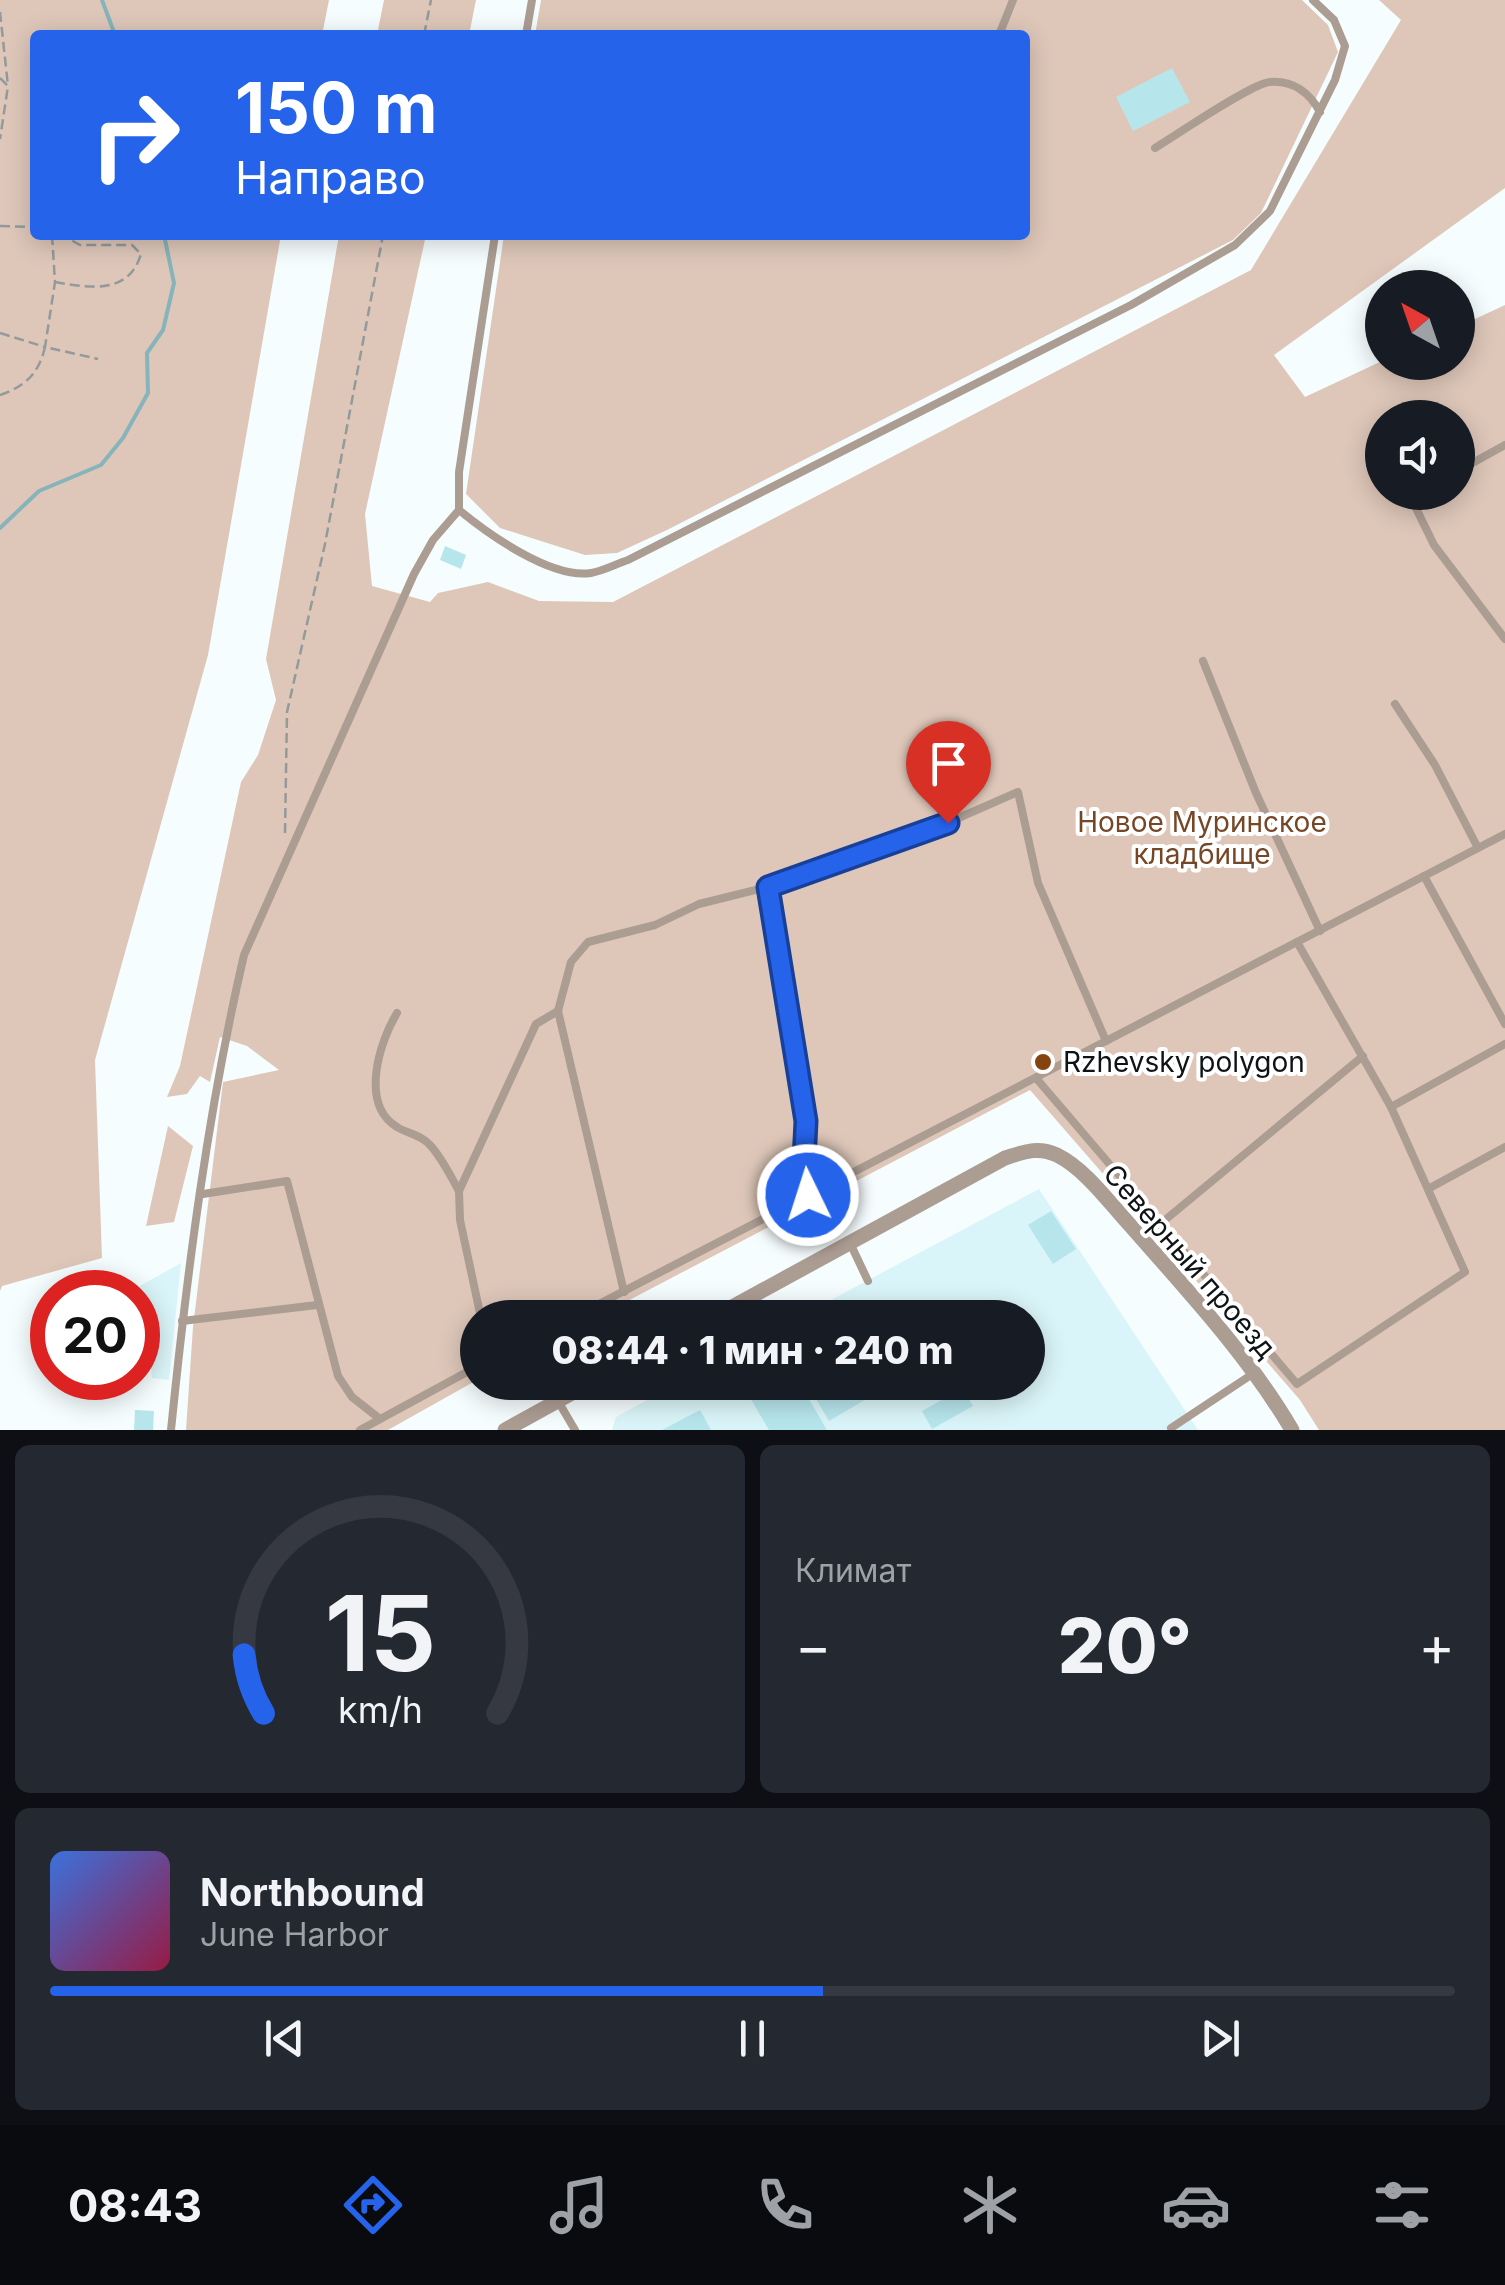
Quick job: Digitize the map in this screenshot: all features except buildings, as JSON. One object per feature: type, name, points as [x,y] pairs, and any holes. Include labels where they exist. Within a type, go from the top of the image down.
[{"type":"street","name":"Северный проезд","points":[[746,1300],[1005,1158],[1046,1150],[1073,1165],[1103,1195],[1254,1373],[1292,1430]]},
{"type":"street","points":[[505,1430],[558,1401]]},
{"type":"lane","points":[[527,30],[532,0]]},
{"type":"lane","points":[[1000,30],[1013,0]]},
{"type":"lane","points":[[459,510],[492,537],[570,573],[590,573],[628,560],[1131,305],[1236,245],[1270,211],[1320,112],[1346,46],[1334,20],[1314,0]]},
{"type":"lane","points":[[1154,148],[1267,82],[1294,86],[1311,95],[1320,112]]},
{"type":"lane","points":[[171,1430],[182,1321],[229,1020],[244,955],[285,854],[414,574],[432,540],[459,510],[459,472],[495,240]]},
{"type":"lane","points":[[1475,462],[1505,445]]},
{"type":"lane","points":[[1416,510],[1434,545],[1503,633]]},
{"type":"lane","points":[[1203,661],[1252,773],[1256,793],[1320,931]]},
{"type":"lane","points":[[1395,704],[1435,765],[1478,848]]},
{"type":"lane","points":[[624,1292],[558,1011],[571,962],[588,942],[655,926],[699,904],[768,887],[948,823],[1018,792],[1038,882],[1106,1041]]},
{"type":"lane","points":[[608,1300],[1504,836]]},
{"type":"lane","points":[[1424,876],[1505,1024]]},
{"type":"lane","points":[[768,887],[806,1121],[803,1181],[808,1195]]},
{"type":"lane","points":[[1036,1078],[1297,1384],[1465,1272],[1390,1107],[1298,942]]},
{"type":"lane","points":[[476,1300],[460,1220],[459,1191],[536,1024],[558,1011]]},
{"type":"lane","points":[[398,1013],[379,1048],[375,1067],[381,1106],[398,1128],[428,1142],[459,1191]]},
{"type":"lane","points":[[1390,1107],[1505,1044]]},
{"type":"lane","points":[[1159,1225],[1363,1056]]},
{"type":"lane","points":[[1428,1189],[1505,1148]]},
{"type":"lane","points":[[203,1194],[287,1181],[317,1305],[343,1387],[380,1419]]},
{"type":"lane","points":[[850,1244],[868,1281]]},
{"type":"lane","points":[[182,1321],[317,1305]]},
{"type":"lane","points":[[1171,1428],[1254,1373]]},
{"type":"lane","points":[[360,1430],[460,1376]]},
{"type":"lane","points":[[558,1401],[574,1430]]},
{"type":"path","points":[[425,30],[431,0]]},
{"type":"path","points":[[0,12],[8,86],[1,139]]},
{"type":"path","points":[[0,78],[8,86]]},
{"type":"path","points":[[0,226],[30,227]]},
{"type":"path","points":[[0,395],[15,390],[39,370],[55,282],[52,240]]},
{"type":"path","points":[[55,282],[113,286],[137,268],[141,254],[132,245],[80,245],[71,240]]},
{"type":"path","points":[[285,854],[287,712],[325,544],[382,240]]},
{"type":"path","points":[[0,334],[98,358]]},
{"type":"shaded area","points":[[1039,1189],[1198,1430],[612,1430],[616,1417],[647,1400],[1045,1400],[1045,1300],[831,1300]]},
{"type":"shaded area","points":[[181,1263],[169,1380],[160,1379],[160,1275]]},
{"type":"green space","points":[[0,0],[329,0],[323,30],[30,30],[30,240],[280,240],[208,655],[95,1060],[102,1258],[59,1270],[30,1270],[30,1278],[2,1286],[0,1291]]},
{"type":"green space","points":[[384,0],[476,0],[470,30],[378,30]]},
{"type":"green space","points":[[541,0],[1302,0],[1328,25],[1338,52],[1261,213],[1233,240],[667,530],[617,553],[585,555],[500,528],[466,494],[503,240],[1030,240],[1030,30],[536,30]]},
{"type":"green space","name":"Новое Муринское кладбище","points":[[1379,0],[1505,0],[1505,188],[1392,270],[1365,270],[1365,289],[1274,355],[1305,397],[1365,369],[1365,380],[1475,380],[1475,319],[1505,305],[1505,1430],[1319,1430],[1300,1400],[1030,1090],[629,1300],[460,1300],[460,1390],[388,1430],[186,1430],[193,1327],[223,1082],[279,1070],[247,1046],[220,1037],[210,1082],[200,1076],[187,1094],[167,1097],[180,1066],[241,782],[258,755],[276,700],[266,659],[338,240],[425,240],[365,514],[372,586],[430,602],[438,593],[488,582],[539,601],[613,602],[1251,270],[1401,20]]},
{"type":"green space","points":[[168,1126],[193,1146],[174,1222],[146,1226]]},
{"type":"waterway","points":[[102,0],[113,30]]},
{"type":"waterway","points":[[0,528],[39,491],[101,465],[123,438],[148,393],[147,353],[163,330],[174,283],[165,240]]},
{"type":"place","name":"Rzhevsky polygon","points":[[1043,1062]]},
{"type":"route","points":[[808,1195],[803,1181],[806,1121],[768,887],[948,823]]}]
